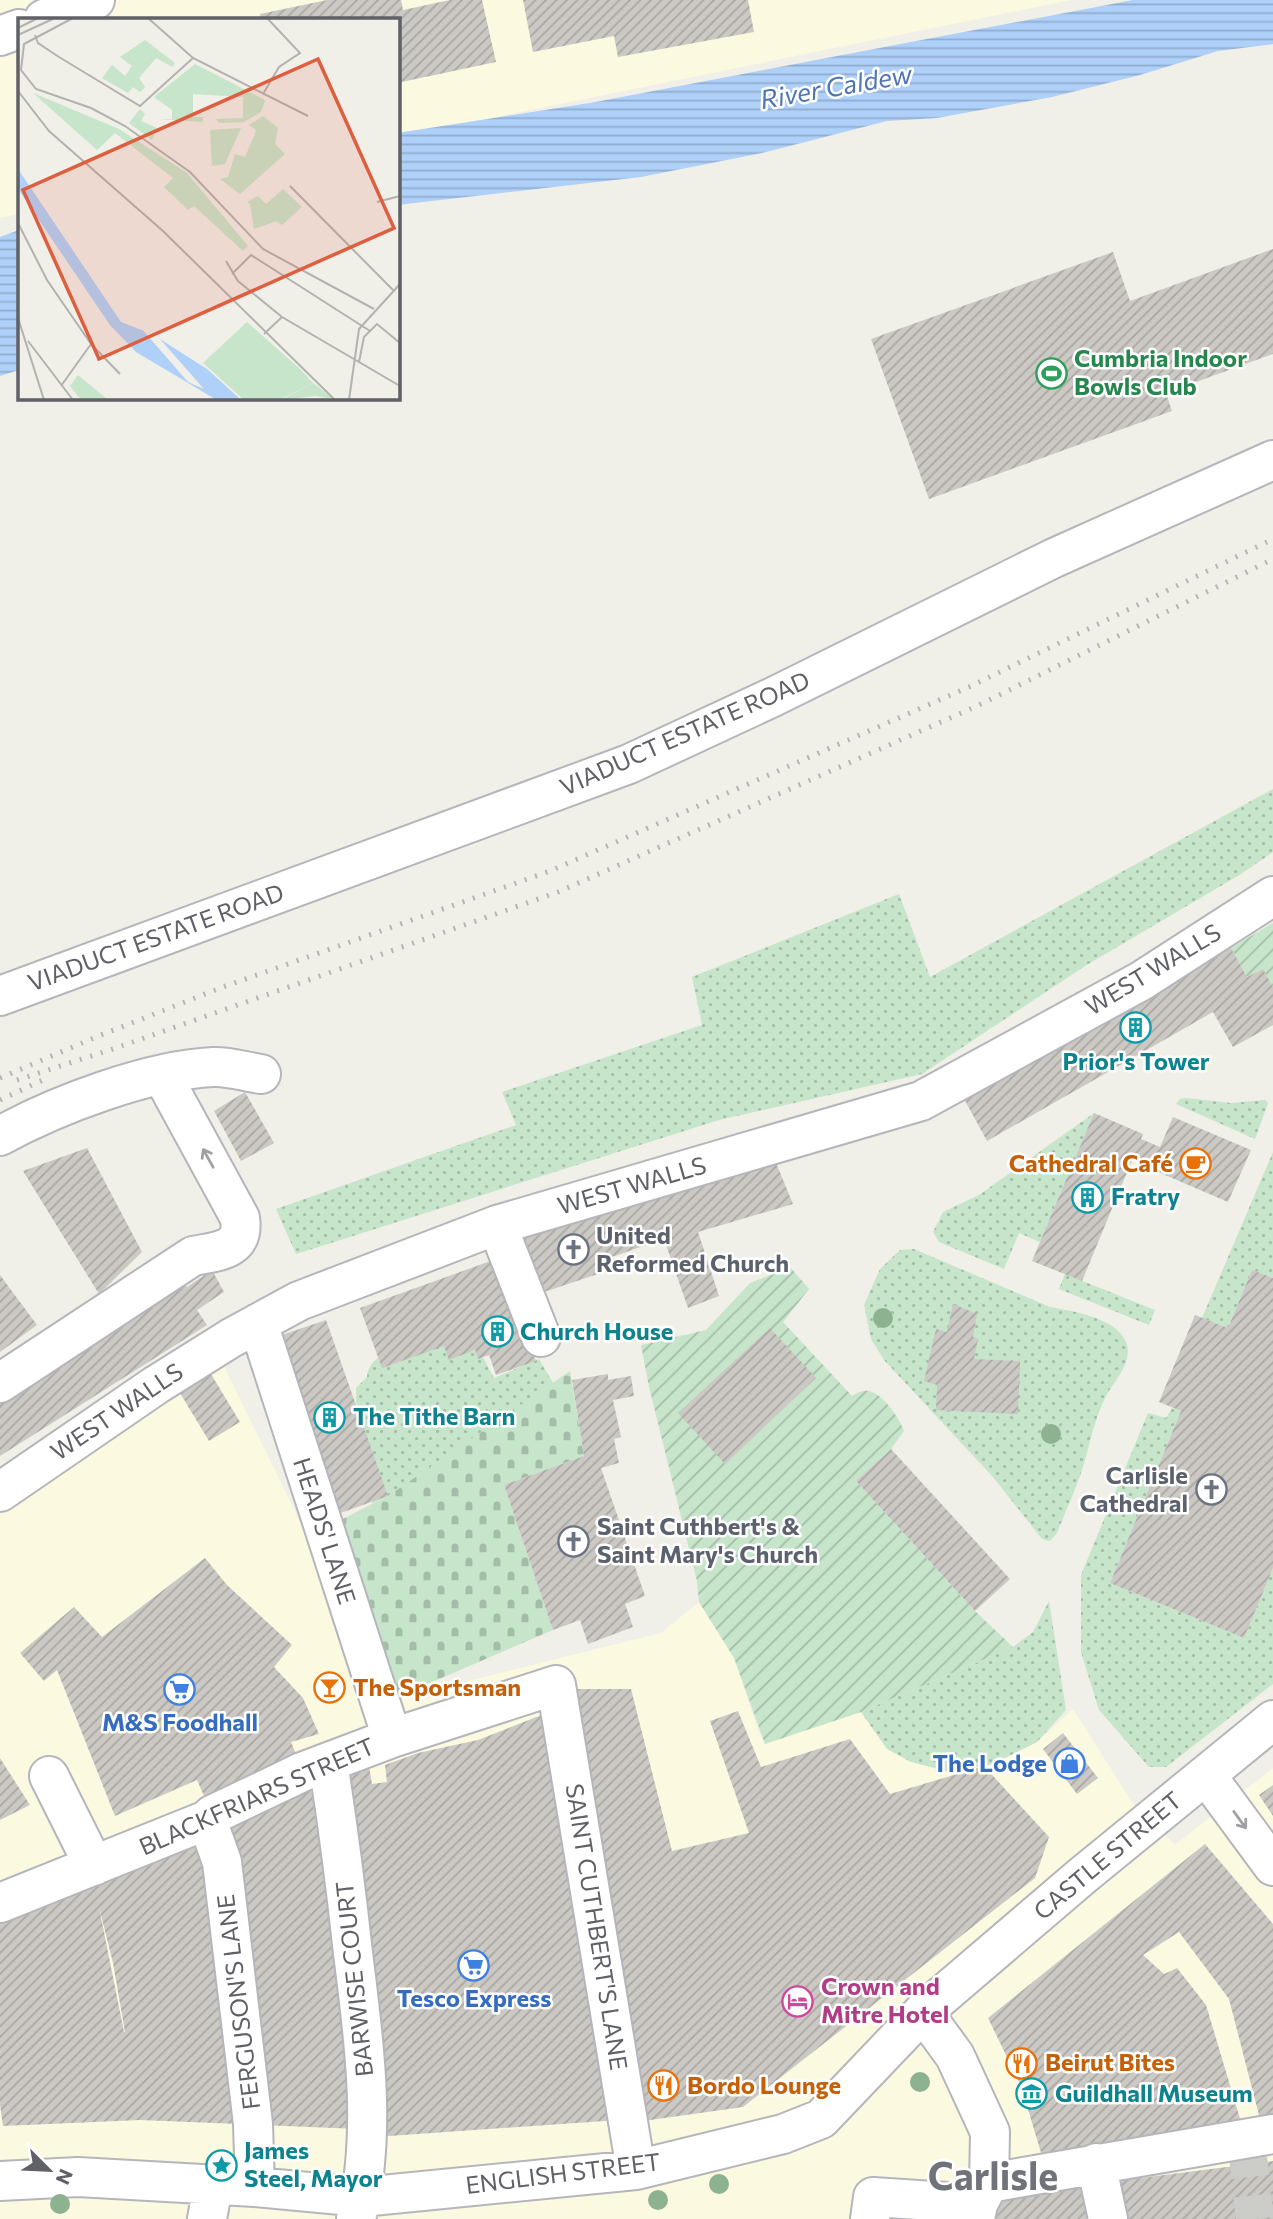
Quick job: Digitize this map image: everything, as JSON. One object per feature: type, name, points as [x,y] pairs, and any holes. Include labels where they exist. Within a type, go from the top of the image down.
[{"type":"street","points":[[47,18],[95,0]]},
{"type":"street","points":[[0,36],[18,29]]},
{"type":"street","name":"VIADUCT ESTATE ROAD","points":[[0,996],[629,764],[773,697],[1054,558],[1273,460]]},
{"type":"street","name":"WEST WALLS","points":[[0,1492],[156,1385],[299,1301],[497,1225],[921,1101],[1141,981],[1273,896]]},
{"type":"street","points":[[0,1136],[103,1091],[162,1075],[215,1067],[261,1074]]},
{"type":"street","points":[[0,1383],[193,1256],[232,1246],[239,1237],[240,1218],[162,1075]]},
{"type":"street","points":[[497,1225],[541,1337]]},
{"type":"street","name":"HEADS' LANE","points":[[258,1323],[392,1738]]},
{"type":"street","name":"BLACKFRIARS STREET","points":[[0,1903],[207,1820],[212,1815],[302,1772],[392,1738],[556,1685]]},
{"type":"street","name":"SAINT CUTHBERT'S LANE","points":[[556,1685],[636,2170]]},
{"type":"street","name":"CASTLE STREET","points":[[934,2002],[1273,1720]]},
{"type":"street","name":"BARWISE COURT","points":[[328,1762],[367,2062],[366,2132],[359,2208]]},
{"type":"street","points":[[1206,1775],[1273,1866]]},
{"type":"street","points":[[49,1776],[94,1866]]},
{"type":"street","name":"FERGUSON'S LANE","points":[[207,1820],[222,1861],[253,2123],[255,2187]]},
{"type":"street","points":[[934,2002],[990,2132],[981,2202]]},
{"type":"street","name":"ENGLISH STREET","points":[[359,2208],[636,2170],[783,2134],[821,2119],[934,2002]]},
{"type":"street","points":[[870,2219],[873,2197],[981,2202],[1046,2175],[1096,2163],[1273,2134]]},
{"type":"street","points":[[1096,2163],[1108,2219]]},
{"type":"street","name":"ENGLISH STREET","points":[[0,2181],[78,2177],[210,2203],[255,2187],[415,2219]]},
{"type":"shaded area","points":[[0,0],[1071,0],[399,137],[399,18],[18,18],[18,214],[0,218]]},
{"type":"shaded area","points":[[215,1348],[388,1701],[661,1633],[699,1602],[734,1658],[765,1744],[861,1712],[887,1749],[993,1764],[1037,1742],[1073,1709],[1132,1802],[1175,1845],[1273,1768],[1273,2219],[0,2219],[0,1496]]},
{"type":"green space","points":[[1273,789],[1273,852],[1241,874],[1085,966],[922,1074],[719,1120],[296,1254],[276,1209],[516,1125],[502,1092],[702,1025],[692,977],[899,894],[930,977]]},
{"type":"green space","points":[[1273,923],[1273,987],[1263,969],[1247,977],[1231,948]]},
{"type":"green space","points":[[1185,1098],[1231,1103],[1265,1100],[1268,1103],[1255,1139],[1176,1104]]},
{"type":"green space","points":[[1094,1113],[1040,1242],[1019,1233],[1004,1269],[939,1242],[933,1232],[943,1212],[979,1195]]},
{"type":"green space","points":[[1273,1152],[1273,1278],[1252,1270],[1228,1328],[1202,1318]]},
{"type":"green space","points":[[914,1249],[1050,1307],[1104,1321],[1121,1334],[1126,1342],[1128,1350],[1125,1365],[1100,1409],[1078,1480],[1057,1533],[1050,1541],[1042,1539],[993,1477],[884,1360],[871,1339],[864,1305],[880,1269],[900,1250]]},
{"type":"green space","points":[[790,1267],[809,1289],[783,1322],[852,1396],[868,1391],[879,1396],[895,1413],[904,1431],[891,1449],[856,1481],[975,1611],[1013,1647],[861,1712],[765,1744],[734,1658],[699,1602],[697,1581],[641,1345],[706,1330],[750,1283]]},
{"type":"green space","points":[[1065,1274],[1155,1310],[1149,1325],[1059,1289]]},
{"type":"green space","points":[[442,1343],[450,1356],[479,1350],[494,1378],[539,1359],[553,1383],[388,1496],[372,1504],[377,1479],[356,1402],[356,1388],[367,1377],[370,1367],[377,1359],[386,1354],[409,1347]]},
{"type":"green space","points":[[570,1371],[584,1456],[504,1485],[553,1630],[388,1701],[333,1524],[388,1496]]},
{"type":"green space","points":[[1172,1408],[1181,1411],[1110,1583],[1244,1638],[1273,1568],[1273,1684],[1166,1767],[1149,1767],[1099,1710],[1081,1652],[1081,1575],[1148,1413],[1166,1418]]},
{"type":"green space","points":[[1049,1601],[1066,1710],[1037,1742],[993,1764],[950,1772],[911,1762],[887,1749],[861,1712],[1013,1647],[1033,1632]]},
{"type":"water","name":"River Caldew","points":[[1133,0],[1273,0],[1273,44],[1218,51],[1140,75],[1052,97],[937,118],[887,121],[762,153],[641,177],[399,205],[399,133],[590,103]]},
{"type":"water","points":[[18,230],[18,397],[0,414],[0,237]]},
{"type":"pier","points":[[18,370],[18,399],[21,399],[14,409],[0,417],[0,376]]},
{"type":"building","points":[[327,0],[401,0],[403,10],[450,0],[482,0],[496,62],[399,83],[399,18],[261,18],[260,14]]},
{"type":"building","points":[[523,0],[748,0],[754,32],[618,57],[614,36],[533,52]]},
{"type":"building","name":"Cumbria Indoor Bowls Club","points":[[1273,249],[1273,354],[1166,393],[1172,411],[929,499],[871,339],[1113,252],[1130,301]]},
{"type":"building","points":[[1231,948],[1247,977],[1263,969],[1273,987],[1273,1025],[1233,1047],[1213,1012],[987,1141],[963,1097]]},
{"type":"building","points":[[245,1092],[274,1143],[241,1161],[214,1111]]},
{"type":"building","name":"Fratry","points":[[1094,1113],[1143,1134],[1141,1139],[1160,1147],[1173,1117],[1251,1150],[1228,1202],[1158,1172],[1159,1169],[1133,1158],[1082,1281],[1032,1261]]},
{"type":"building","points":[[87,1148],[142,1252],[99,1294],[23,1171]]},
{"type":"building","points":[[774,1158],[793,1204],[698,1232],[719,1296],[688,1308],[664,1239],[597,1262],[601,1273],[532,1296],[512,1236]]},
{"type":"building","points":[[499,1258],[536,1361],[496,1375],[489,1355],[478,1359],[475,1350],[449,1360],[444,1346],[382,1368],[360,1308]]},
{"type":"building","points":[[212,1270],[224,1292],[197,1310],[207,1325],[0,1456],[0,1392],[179,1275],[187,1287]]},
{"type":"building","name":"Carlisle Cathedral","points":[[1252,1270],[1273,1278],[1273,1568],[1244,1638],[1110,1583],[1181,1411],[1159,1402],[1195,1315],[1228,1328]]},
{"type":"building","points":[[0,1275],[37,1325],[0,1352]]},
{"type":"building","points":[[953,1304],[977,1314],[973,1337],[978,1339],[974,1359],[1020,1361],[1018,1414],[936,1410],[937,1385],[924,1381],[936,1329],[947,1332]]},
{"type":"building","name":"The Tithe Barn","points":[[326,1320],[388,1496],[335,1515],[273,1338]]},
{"type":"building","points":[[770,1328],[816,1378],[725,1464],[678,1413]]},
{"type":"building","points":[[211,1374],[240,1422],[209,1441],[180,1393]]},
{"type":"building","name":"Saint Cuthbert's & Saint Mary's Church","points":[[608,1374],[608,1380],[631,1376],[634,1396],[613,1400],[621,1437],[614,1439],[619,1463],[601,1468],[645,1596],[625,1604],[633,1627],[588,1644],[580,1620],[553,1630],[504,1485],[584,1456],[572,1380]]},
{"type":"building","points":[[891,1449],[1010,1579],[975,1611],[856,1481]]},
{"type":"building","points":[[205,1558],[227,1585],[292,1645],[274,1667],[303,1698],[319,1734],[291,1742],[312,1794],[338,1949],[345,2065],[360,2065],[359,2129],[140,2120],[3,2126],[0,2105],[0,1919],[221,1834],[197,1780],[115,1816],[57,1670],[44,1681],[20,1653],[74,1607],[102,1637]],"holes":[[[99,1907],[113,1963],[125,2032]]]},
{"type":"building","points":[[574,1689],[631,1689],[672,1851],[749,1833],[710,1721],[738,1711],[761,1767],[850,1739],[890,1794],[984,1766],[1049,1837],[1035,1878],[743,2107],[643,2121]]},
{"type":"building","name":"Tesco Express","points":[[549,1712],[619,2120],[375,2137],[338,1777],[369,1766],[372,1784],[387,1782],[385,1765],[418,1753],[478,1740]]},
{"type":"building","name":"The Lodge","points":[[1063,1733],[1098,1778],[1077,1794],[1043,1749]]},
{"type":"building","points":[[0,1758],[30,1805],[0,1820]]},
{"type":"building","points":[[1273,1785],[1273,1816],[1259,1795]]},
{"type":"building","points":[[1205,1844],[1273,1924],[1273,2115],[1260,2119],[1229,1999],[1179,1932],[1143,1955],[1164,1974],[1177,1968],[1206,2005],[1241,2122],[1045,2166],[1021,2086],[988,2018]]},
{"type":"building","points":[[1273,2161],[1273,2219],[1126,2219],[1117,2181]]},
{"type":"building","points":[[1094,2186],[1100,2219],[991,2219],[996,2198]]},
{"type":"tunnel","points":[[1246,2139],[1255,2219]]},
{"type":"railway","points":[[0,1078],[223,987],[550,871],[969,687],[1273,539]]},
{"type":"railway","points":[[17,1080],[110,1050],[558,892],[977,706],[1273,559]]},
{"type":"railway","points":[[0,1100],[43,1080]]},
{"type":"place","name":"Cumbria Indoor Bowls Club","points":[[1051,373]]},
{"type":"place","name":"Prior's Tower","points":[[1136,1028]]},
{"type":"place","name":"Cathedral Café","points":[[1196,1164]]},
{"type":"place","name":"Fratry","points":[[1088,1197]]},
{"type":"place","name":"United Reformed Church","points":[[573,1250]]},
{"type":"place","name":"Church House","points":[[497,1332]]},
{"type":"place","name":"The Tithe Barn","points":[[330,1417]]},
{"type":"place","name":"Carlisle Cathedral","points":[[1211,1490]]},
{"type":"place","name":"Saint Cuthbert's & Saint Mary's Church","points":[[574,1541]]},
{"type":"place","name":"The Sportsman","points":[[330,1688]]},
{"type":"place","name":"M&S Foodhall","points":[[180,1689]]},
{"type":"place","name":"The Lodge","points":[[1070,1764]]},
{"type":"place","name":"Tesco Express","points":[[474,1965]]},
{"type":"place","name":"Crown and Mitre Hotel","points":[[798,2001]]},
{"type":"place","name":"Beirut Bites","points":[[1022,2063]]},
{"type":"place","name":"Bordo Lounge","points":[[664,2086]]},
{"type":"place","name":"Guildhall Museum","points":[[1032,2094]]},
{"type":"place","name":"James Steel, Mayor","points":[[221,2165]]},
{"type":"district","name":"Carlisle","points":[[993,2177]]}]
